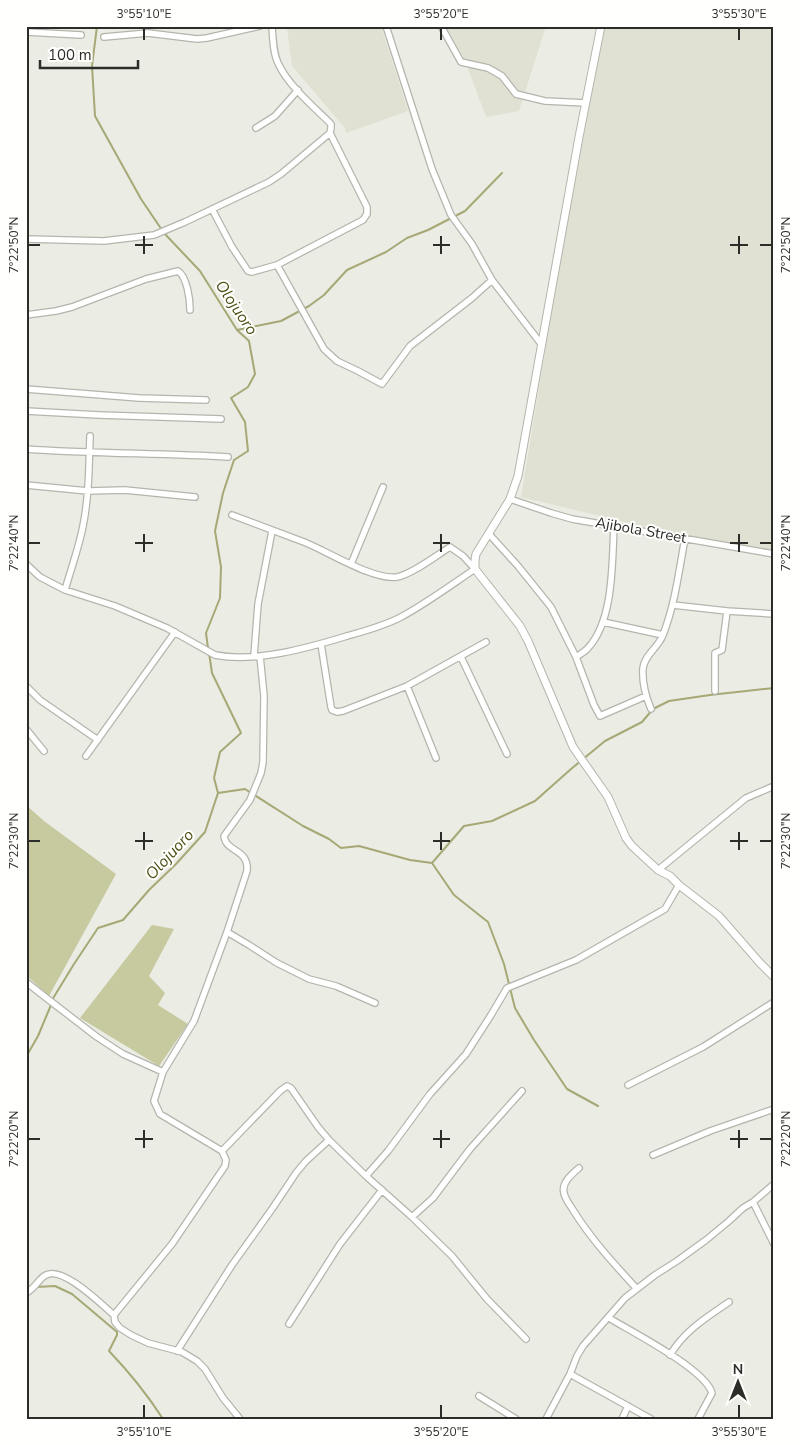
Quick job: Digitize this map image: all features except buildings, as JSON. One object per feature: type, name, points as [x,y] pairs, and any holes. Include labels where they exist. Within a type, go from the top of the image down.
[{"type":"street","points":[[104,37],[148,33],[197,39],[260,26]]},
{"type":"street","points":[[212,209],[232,247],[248,271],[252,272],[277,264],[363,220],[367,214],[367,208],[330,133],[331,124],[298,90],[278,64],[272,26]]},
{"type":"street","points":[[386,26],[432,169],[451,214],[472,244],[492,280],[542,345]]},
{"type":"street","points":[[441,26],[461,62],[488,68],[502,76],[516,94],[545,101],[586,103]]},
{"type":"street","points":[[475,569],[476,554],[510,499],[518,476],[579,137],[601,26]]},
{"type":"street","points":[[26,32],[81,35]]},
{"type":"street","points":[[256,128],[275,116],[298,90]]},
{"type":"street","points":[[26,239],[104,241],[154,235],[252,192],[281,174],[330,133]]},
{"type":"street","points":[[277,264],[324,349],[337,361],[358,370],[382,384],[410,346],[492,280]]},
{"type":"street","points":[[26,315],[72,307],[146,279],[178,271],[182,275],[188,294],[190,310]]},
{"type":"street","points":[[26,389],[139,398],[206,400]]},
{"type":"street","points":[[26,412],[221,419]]},
{"type":"street","points":[[65,590],[83,528],[88,491],[90,436]]},
{"type":"street","points":[[26,449],[228,457]]},
{"type":"street","points":[[26,485],[88,491],[126,490],[195,497]]},
{"type":"street","points":[[350,564],[383,487]]},
{"type":"street","name":"Ajibola Street","points":[[510,499],[572,519],[774,554]]},
{"type":"street","points":[[232,515],[305,543],[368,571],[396,577],[405,575],[450,547],[463,556],[520,626],[567,732],[579,756],[608,797],[626,838],[658,870],[670,876],[720,916],[774,977]]},
{"type":"street","points":[[576,657],[587,650],[603,622],[610,586],[614,526]]},
{"type":"street","points":[[114,1315],[172,1244],[225,1166],[226,1160],[222,1151],[160,1114],[154,1101],[163,1072],[194,1021],[227,932],[247,870],[245,858],[225,842],[224,836],[250,800],[262,768],[264,751],[264,689],[257,656],[258,604],[272,531]]},
{"type":"street","points":[[489,534],[547,600],[576,657],[600,716],[646,696]]},
{"type":"street","points":[[651,709],[646,696],[643,675],[645,661],[663,635],[673,604],[685,538]]},
{"type":"street","points":[[26,564],[40,576],[65,590],[115,606],[175,632],[215,655],[222,656],[257,656],[294,651],[374,628],[400,617],[475,569]]},
{"type":"street","points":[[673,604],[727,611],[774,614]]},
{"type":"street","points":[[714,691],[715,654],[722,650],[727,611]]},
{"type":"street","points":[[603,622],[663,635]]},
{"type":"street","points":[[86,756],[175,632]]},
{"type":"street","points":[[321,644],[332,710],[336,712],[407,686],[486,642]]},
{"type":"street","points":[[461,657],[507,754]]},
{"type":"street","points":[[26,686],[51,708],[98,740]]},
{"type":"street","points":[[407,686],[436,758]]},
{"type":"street","points":[[26,729],[44,751]]},
{"type":"street","points":[[658,870],[746,798],[774,786]]},
{"type":"street","points":[[366,1176],[388,1151],[430,1094],[466,1054],[510,987],[576,960],[665,909],[680,885]]},
{"type":"street","points":[[227,932],[277,964],[309,979],[336,986],[375,1003]]},
{"type":"street","points":[[26,982],[123,1054],[163,1072]]},
{"type":"street","points":[[628,1086],[703,1047],[774,1002]]},
{"type":"street","points":[[222,1151],[280,1091],[287,1086],[291,1088],[329,1140],[452,1256],[487,1299],[526,1339]]},
{"type":"street","points":[[412,1217],[433,1198],[470,1149],[522,1091]]},
{"type":"street","points":[[653,1155],[710,1131],[774,1109]]},
{"type":"street","points":[[177,1351],[232,1265],[296,1173],[306,1160],[329,1140]]},
{"type":"street","points":[[579,1168],[570,1175],[564,1186],[564,1194],[580,1221],[604,1253],[636,1289]]},
{"type":"street","points":[[546,1419],[583,1346],[626,1298],[706,1240],[774,1184]]},
{"type":"street","points":[[289,1324],[340,1244],[382,1190]]},
{"type":"street","points":[[753,1202],[774,1244]]},
{"type":"street","points":[[29,1292],[44,1275],[53,1273],[62,1275],[114,1315],[115,1322],[130,1335],[148,1343],[188,1354],[205,1369],[223,1398],[240,1419]]},
{"type":"street","points":[[670,1355],[676,1345],[698,1322],[729,1302]]},
{"type":"street","points":[[609,1318],[697,1373],[712,1393],[698,1419]]},
{"type":"street","points":[[570,1374],[651,1419]]},
{"type":"street","points":[[479,1396],[516,1419]]},
{"type":"street","points":[[622,1419],[628,1406]]},
{"type":"shaded area","points":[[290,26],[381,26],[408,111],[346,133],[345,128],[292,66],[287,28]]},
{"type":"shaded area","points":[[446,26],[546,26],[519,111],[486,117],[464,58]]},
{"type":"shaded area","points":[[599,26],[774,26],[774,553],[713,543],[521,497]]},
{"type":"green space","points":[[26,805],[44,821],[116,874],[49,996],[26,975]]},
{"type":"green space","points":[[152,925],[174,929],[149,976],[165,993],[158,1005],[188,1024],[159,1066],[80,1018]]},
{"type":"waterway","name":"Olojuoro","points":[[97,26],[92,66],[95,116],[141,199],[164,233],[200,271],[237,330],[249,341],[255,374],[248,387],[231,398],[245,422],[248,451],[234,460],[223,493],[215,531],[221,567],[220,598],[206,633],[208,648]]},
{"type":"waterway","points":[[237,330],[281,321],[309,306],[324,295],[347,270],[386,252],[407,238],[428,230],[465,211],[502,173]]},
{"type":"waterway","name":"Olojuoro","points":[[52,1000],[98,928],[123,920],[205,832],[218,793],[214,778],[220,752],[241,733],[212,673],[209,653]]},
{"type":"waterway","points":[[218,793],[245,789],[341,848],[359,846],[410,860],[432,863],[464,826],[492,821],[535,801],[605,741],[642,722],[653,709],[669,701],[774,688]]},
{"type":"waterway","points":[[432,863],[454,895],[488,922],[504,964],[515,1008],[567,1089],[598,1106]]},
{"type":"waterway","name":"Olojuoro","points":[[26,1057],[38,1036],[51,1005]]},
{"type":"waterway","points":[[36,1287],[55,1286],[72,1294],[117,1332],[109,1351],[124,1367],[163,1419]]}]
